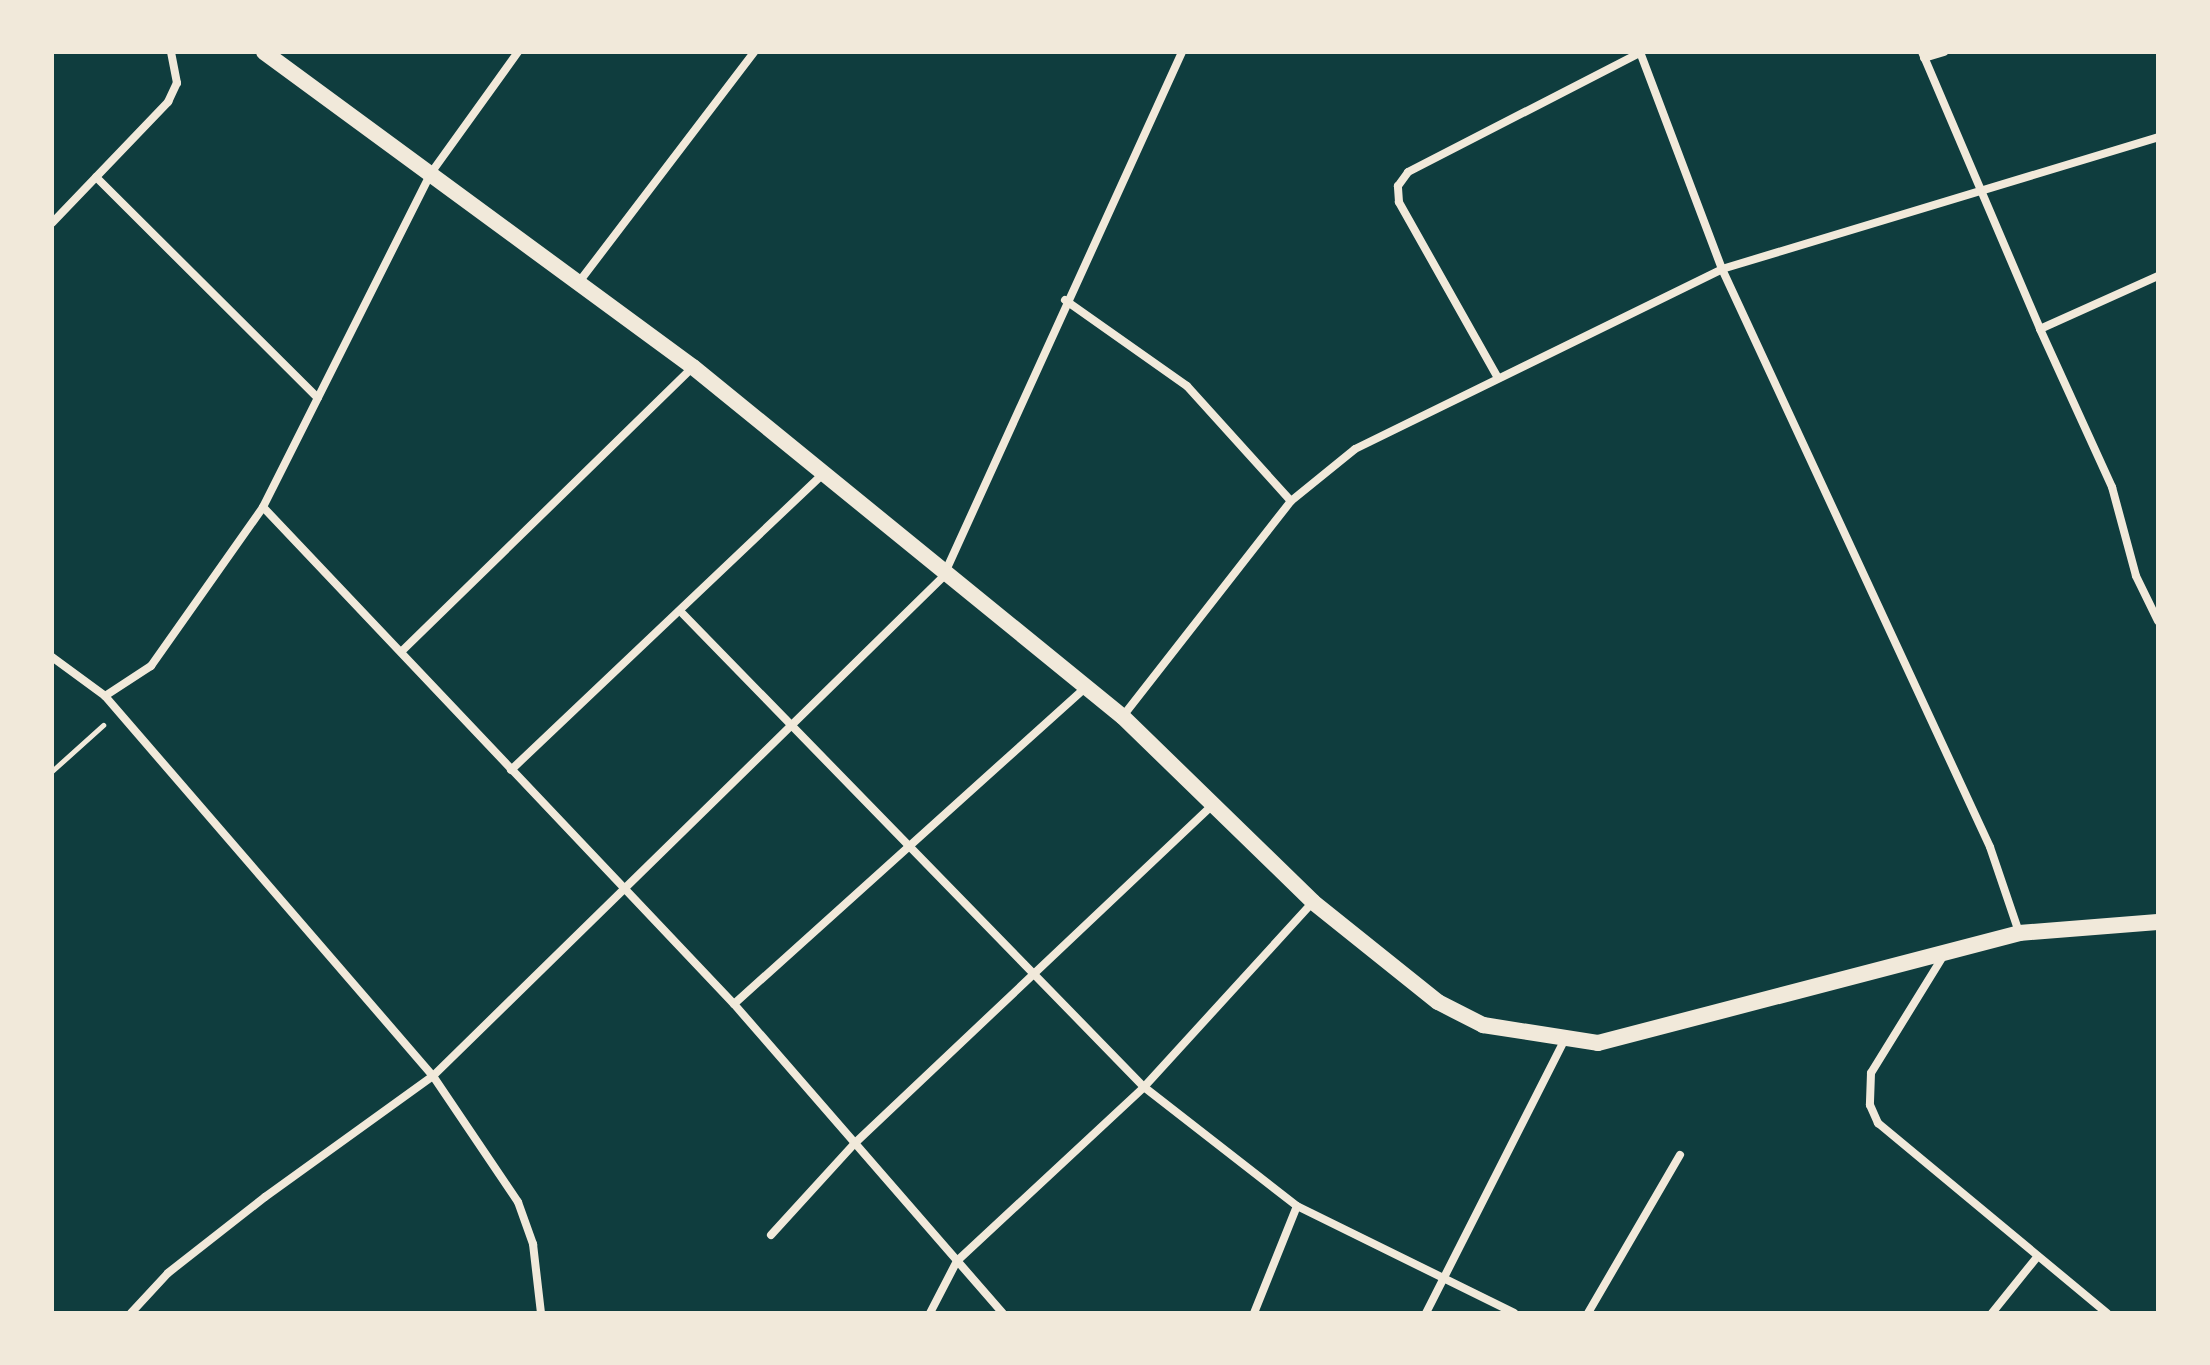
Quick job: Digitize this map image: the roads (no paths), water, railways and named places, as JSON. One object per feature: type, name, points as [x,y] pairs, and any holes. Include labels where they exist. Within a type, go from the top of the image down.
[{"type":"main road","points":[[264,52],[693,367],[820,477],[1123,717],[1217,802],[1313,902],[1438,1002],[1483,1025],[1563,1043],[1598,1043],[1731,1014],[1942,958],[2019,933],[2158,922]]},
{"type":"street","points":[[52,223],[168,102],[177,83],[171,52]]},
{"type":"street","points":[[105,696],[151,666],[263,507],[431,173],[518,52]]},
{"type":"street","points":[[578,283],[754,52]]},
{"type":"street","points":[[131,1313],[253,1207],[433,1076],[620,887],[943,577],[1065,300],[1182,52]]},
{"type":"street","points":[[1498,378],[1399,202],[1398,186],[1408,172],[1640,52],[1722,269],[1984,833],[2019,933]]},
{"type":"street","points":[[1944,52],[1923,55],[2040,329],[2112,487],[2136,576],[2158,621]]},
{"type":"street","points":[[1123,717],[1291,501],[1355,449],[1722,269],[1979,188],[2158,137]]},
{"type":"street","points":[[96,177],[318,398]]},
{"type":"street","points":[[2040,329],[2158,276]]},
{"type":"street","points":[[1065,300],[1187,386],[1291,501]]},
{"type":"street","points":[[403,650],[693,367]]},
{"type":"street","points":[[511,770],[683,614],[820,477]]},
{"type":"street","points":[[263,507],[403,650],[620,887],[734,1004],[1003,1313]]},
{"type":"street","points":[[683,614],[912,844],[1144,1087],[1297,1206],[1443,1282],[1514,1313]]},
{"type":"street","points":[[52,657],[105,696],[433,1076],[518,1202],[533,1244],[541,1313]]},
{"type":"street","points":[[734,1004],[1085,688]]},
{"type":"street","points":[[771,1235],[854,1144],[1033,972],[1217,802]]},
{"type":"street","points":[[930,1313],[957,1261],[1144,1087],[1313,902]]},
{"type":"street","points":[[1942,958],[1871,1073],[1870,1105],[1878,1123],[2107,1313]]},
{"type":"street","points":[[1426,1313],[1563,1043]]},
{"type":"street","points":[[1588,1313],[1680,1155]]},
{"type":"street","points":[[1254,1313],[1297,1206]]},
{"type":"street","points":[[1992,1313],[2037,1257]]}]
